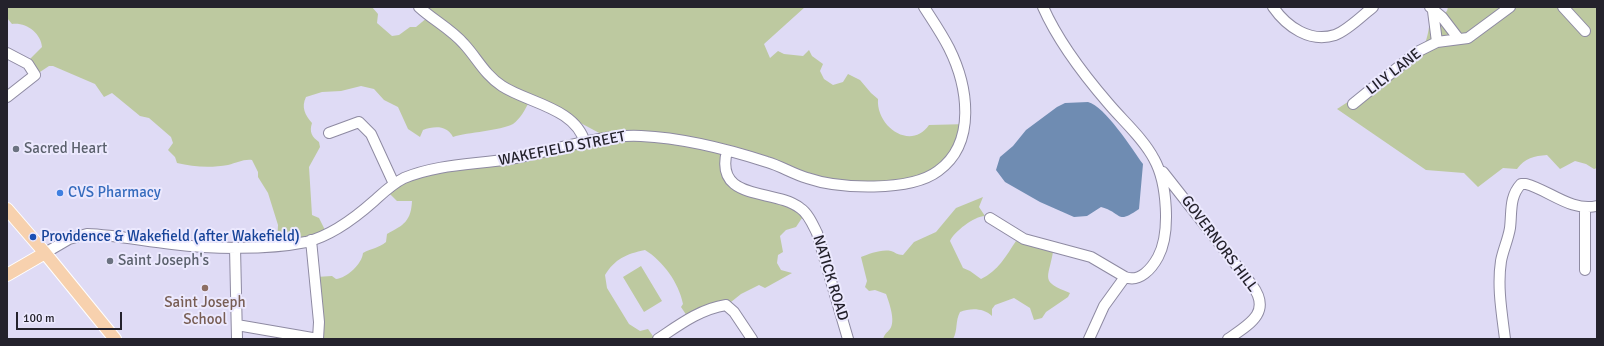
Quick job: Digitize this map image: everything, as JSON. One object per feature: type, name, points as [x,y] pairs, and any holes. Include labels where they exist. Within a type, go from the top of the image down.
[{"type":"main road","points":[[7,209],[115,339]]},
{"type":"main road","points":[[7,275],[45,253]]},
{"type":"street","points":[[419,7],[464,44],[479,64],[494,80],[516,94],[566,117],[578,126],[585,143]]},
{"type":"street","name":"WAKEFIELD STREET","points":[[45,253],[69,239],[87,234],[216,248],[294,244],[311,240],[351,219],[394,184],[416,174],[442,166],[498,161],[609,137],[658,137],[727,151],[769,162],[809,179],[834,184],[874,187],[897,185],[928,177],[936,173],[948,163],[960,145],[964,130],[965,101],[952,53],[924,7]]},
{"type":"street","name":"GOVERNORS HILL","points":[[1043,7],[1074,60],[1107,102],[1143,142],[1157,166],[1166,191],[1164,242],[1162,249],[1155,262],[1146,272],[1138,277],[1125,277]]},
{"type":"street","points":[[1273,7],[1288,24],[1301,33],[1316,37],[1335,35],[1373,7]]},
{"type":"street","name":"LILY LANE","points":[[1353,104],[1417,52],[1437,42],[1458,38],[1468,38],[1510,7]]},
{"type":"street","points":[[1563,7],[1585,31]]},
{"type":"street","name":"LILY LANE","points":[[1432,9],[1442,17],[1458,38]]},
{"type":"street","name":"LILY LANE","points":[[1432,9],[1437,42]]},
{"type":"street","points":[[7,53],[28,64],[35,75],[7,98]]},
{"type":"street","points":[[329,133],[359,122],[371,134],[394,184]]},
{"type":"street","name":"NATICK ROAD","points":[[727,151],[724,161],[726,174],[734,185],[752,193],[786,200],[802,208],[812,223],[817,233],[848,339]]},
{"type":"street","name":"GOVERNORS HILL","points":[[1157,166],[1183,196],[1259,295],[1261,304],[1258,314],[1250,323],[1228,339]]},
{"type":"street","points":[[1505,339],[1501,302],[1501,260],[1509,230],[1512,197],[1521,184],[1532,186],[1572,204],[1585,207],[1597,206]]},
{"type":"street","points":[[1585,207],[1585,270]]},
{"type":"street","points":[[990,218],[1024,239],[1091,257],[1125,277],[1104,306],[1089,339]]},
{"type":"street","points":[[237,325],[318,339],[319,322],[311,240]]},
{"type":"street","points":[[235,247],[237,339]]},
{"type":"street","points":[[658,339],[692,317],[714,307],[726,305],[734,312],[752,339]]},
{"type":"green space","points":[[7,7],[372,7],[378,14],[377,23],[392,36],[399,35],[410,27],[416,27],[428,17],[418,7],[805,7],[764,44],[770,58],[778,51],[784,54],[803,56],[809,50],[812,56],[823,64],[820,71],[824,79],[833,85],[843,82],[848,74],[860,80],[878,99],[879,109],[883,119],[896,132],[904,136],[913,136],[922,132],[929,125],[969,124],[967,139],[958,155],[899,189],[858,192],[835,190],[804,181],[724,151],[733,185],[779,199],[804,215],[796,227],[786,230],[780,236],[783,252],[778,255],[777,263],[781,270],[792,273],[765,288],[759,285],[741,294],[726,306],[689,319],[681,307],[683,304],[678,288],[664,266],[645,250],[627,255],[617,261],[605,275],[607,288],[629,324],[640,331],[648,329],[655,339],[318,339],[316,277],[332,276],[336,279],[345,276],[357,266],[363,253],[381,246],[386,242],[387,234],[406,222],[408,218],[412,201],[397,201],[387,191],[405,179],[603,135],[560,112],[529,102],[518,120],[507,126],[453,137],[444,128],[436,127],[423,130],[420,137],[408,129],[398,107],[384,100],[374,89],[361,86],[341,91],[322,92],[306,97],[304,111],[312,123],[312,134],[319,142],[320,147],[309,167],[312,215],[319,218],[327,234],[277,244],[278,225],[268,193],[258,177],[258,172],[252,160],[215,167],[177,163],[175,157],[168,150],[173,143],[171,137],[149,118],[140,116],[112,93],[104,97],[95,84],[53,66],[49,66],[37,74],[26,63],[42,47],[39,37],[27,27],[12,24],[7,18]]},
{"type":"green space","points":[[1448,7],[1597,7],[1597,168],[1594,169],[1586,164],[1575,161],[1560,169],[1547,155],[1538,156],[1523,162],[1517,169],[1503,168],[1478,187],[1464,173],[1426,170],[1337,109],[1393,73],[1413,58],[1424,45],[1429,27],[1447,11]]},
{"type":"green space","points":[[983,197],[979,207],[985,216],[975,219],[965,225],[952,237],[950,241],[963,268],[981,279],[987,276],[1005,258],[1016,241],[1053,252],[1048,278],[1054,285],[1070,293],[1068,297],[1046,312],[1042,318],[1034,320],[1030,308],[1014,298],[995,305],[992,309],[992,316],[981,310],[968,310],[960,312],[953,339],[883,339],[892,326],[890,306],[886,294],[875,290],[869,291],[865,287],[867,281],[861,257],[883,251],[891,251],[899,255],[903,255],[914,242],[936,232],[956,208]]},
{"type":"green space","points":[[641,266],[662,301],[644,312],[623,277]]},
{"type":"water","points":[[1088,102],[1095,105],[1110,119],[1143,164],[1139,209],[1132,214],[1123,217],[1101,207],[1087,216],[1074,217],[1040,202],[1005,182],[996,170],[1000,157],[1013,146],[1026,130],[1057,107],[1065,103]]},
{"type":"place","name":"Sacred Heart","points":[[16,149]]},
{"type":"place","name":"CVS Pharmacy","points":[[60,193]]},
{"type":"place","name":"Providence & Wakefield (after Wakefield)","points":[[33,237]]},
{"type":"place","name":"Saint Joseph's","points":[[110,261]]},
{"type":"place","name":"Saint Joseph School","points":[[205,288]]}]
